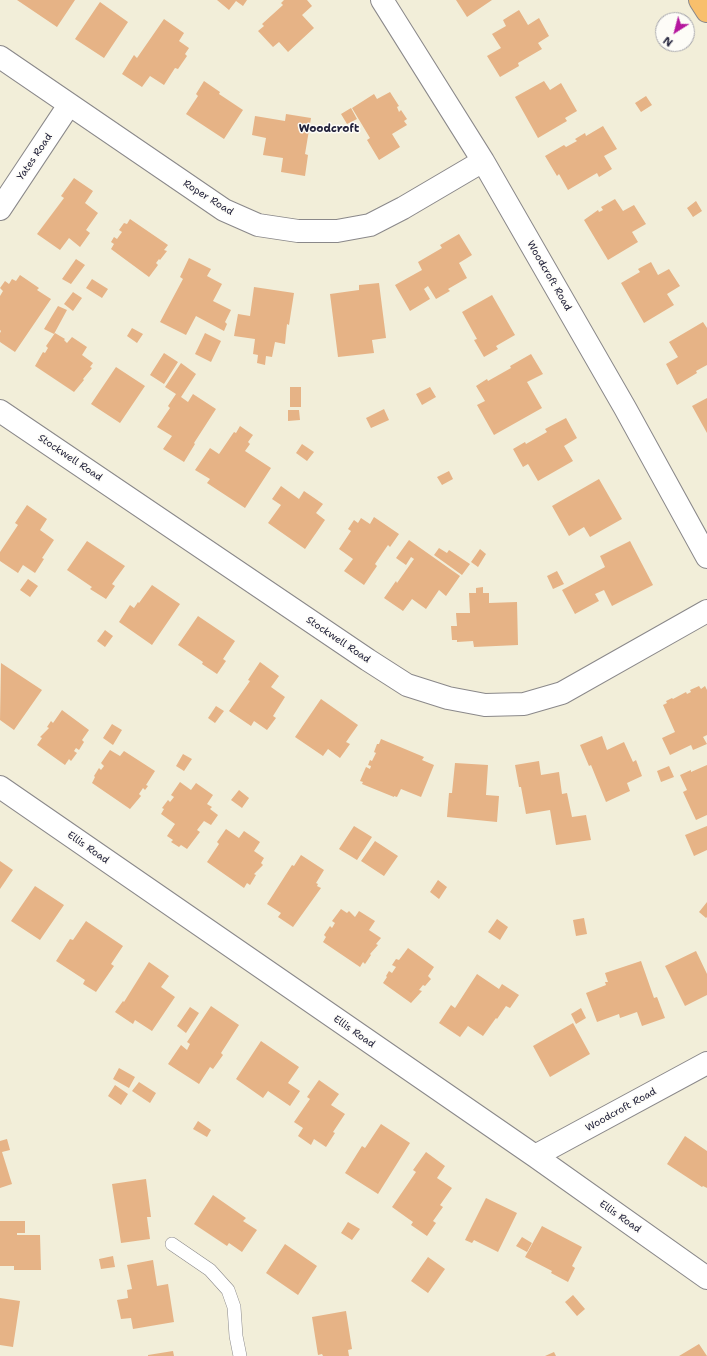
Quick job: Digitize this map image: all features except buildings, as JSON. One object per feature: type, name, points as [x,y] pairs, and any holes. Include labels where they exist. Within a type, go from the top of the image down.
[{"type":"highway","points":[[700,0],[707,11]]},
{"type":"street","name":"Woodcroft Road","points":[[382,0],[483,161],[617,394],[707,557]]},
{"type":"street","name":"Roper Road","points":[[0,57],[224,210],[258,225],[298,231],[337,231],[370,225],[404,208],[483,161]]},
{"type":"street","name":"Yates Road","points":[[0,209],[69,105]]},
{"type":"street","name":"Stockwell Road","points":[[0,411],[407,685],[448,698],[486,705],[524,704],[562,693],[707,611]]},
{"type":"street","name":"Ellis Road","points":[[0,788],[535,1156],[707,1278]]},
{"type":"street","name":"Woodcroft Road","points":[[535,1156],[707,1062]]},
{"type":"lane","points":[[172,1244],[210,1270],[228,1290],[234,1307],[236,1336],[240,1356]]},
{"type":"district","name":"Woodcroft","points":[[329,129]]}]
